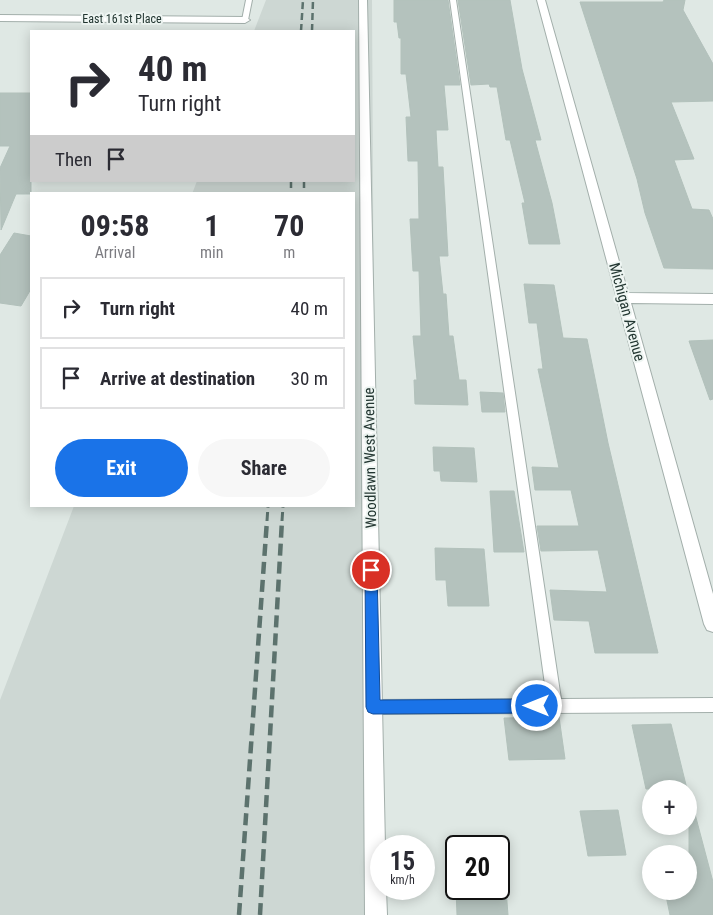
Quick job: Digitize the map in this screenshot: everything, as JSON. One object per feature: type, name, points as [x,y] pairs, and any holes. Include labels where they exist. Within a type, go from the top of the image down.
[{"type":"street","name":"Woodlawn West Avenue","points":[[363,0],[376,915]]},
{"type":"street","name":"Michigan Avenue","points":[[541,0],[713,624]]},
{"type":"street","name":"East 161st Place","points":[[0,18],[245,20]]},
{"type":"street","points":[[624,298],[713,299]]},
{"type":"lane","points":[[245,20],[249,0]]},
{"type":"lane","points":[[454,0],[555,706]]},
{"type":"lane","points":[[373,707],[713,706]]},
{"type":"shaded area","points":[[266,0],[372,0],[377,835],[370,835],[370,900],[377,900],[377,915],[0,915],[0,700],[74,507],[355,507],[355,192],[193,192],[197,182],[355,182],[355,30],[254,30]]},
{"type":"building","points":[[394,0],[448,0],[460,85],[444,85],[448,130],[436,130],[438,167],[443,167],[448,256],[439,256],[443,294],[446,294],[449,336],[453,336],[459,380],[466,380],[468,405],[415,404],[414,380],[417,380],[413,336],[421,336],[419,271],[413,271],[410,219],[419,219],[418,161],[408,161],[406,117],[411,117],[406,74],[401,74],[401,38],[399,38],[397,22],[394,22]]},
{"type":"building","points":[[458,0],[510,0],[522,69],[541,140],[535,140],[552,203],[560,244],[529,244],[522,203],[525,203],[510,140],[506,140],[497,87],[490,87],[489,84],[471,85]]},
{"type":"building","points":[[664,0],[685,0],[683,10],[713,64],[713,101],[671,102],[694,159],[674,160],[692,209],[709,210],[713,219],[713,269],[664,268],[645,213],[637,179],[580,2],[663,2]]},
{"type":"building","points":[[0,93],[30,93],[31,192],[30,194],[16,194],[1,230],[0,168],[10,146],[0,146]]},
{"type":"building","points":[[14,233],[30,236],[30,291],[21,306],[0,303],[0,255]]},
{"type":"building","points":[[524,284],[554,285],[563,338],[587,339],[608,443],[658,653],[595,653],[589,621],[554,620],[550,590],[607,592],[598,550],[541,551],[537,526],[579,526],[571,490],[535,490],[532,467],[559,468],[538,369],[543,369],[537,323],[529,323]]},
{"type":"building","points":[[713,340],[713,399],[710,400],[689,341]]},
{"type":"building","points":[[480,392],[503,393],[505,412],[482,412]]},
{"type":"building","points":[[433,447],[474,448],[477,482],[441,481],[440,471],[434,471]]},
{"type":"building","points":[[490,491],[514,491],[524,552],[494,552]]},
{"type":"building","points":[[435,548],[484,549],[489,606],[448,606],[446,580],[436,580]]},
{"type":"building","points":[[559,717],[565,759],[509,760],[504,718]]},
{"type":"building","points":[[671,724],[685,780],[644,780],[632,725]]},
{"type":"building","points":[[618,810],[626,855],[588,856],[580,811]]},
{"type":"building","points":[[697,822],[713,882],[713,915],[670,915],[667,900],[697,900],[697,845],[689,845],[689,835],[697,835]]},
{"type":"building","points":[[456,900],[507,900],[508,915],[457,915]]},
{"type":"railway","points":[[301,30],[303,0]]},
{"type":"railway","points":[[312,30],[313,0]]},
{"type":"railway","points":[[291,182],[291,192]]},
{"type":"railway","points":[[304,182],[304,192]]},
{"type":"railway","points":[[267,521],[268,507]]},
{"type":"railway","points":[[282,521],[283,507]]},
{"type":"railway","points":[[239,915],[267,520]]},
{"type":"railway","points":[[260,915],[282,520]]},
{"type":"route","points":[[371,570],[373,707],[537,706]]}]
